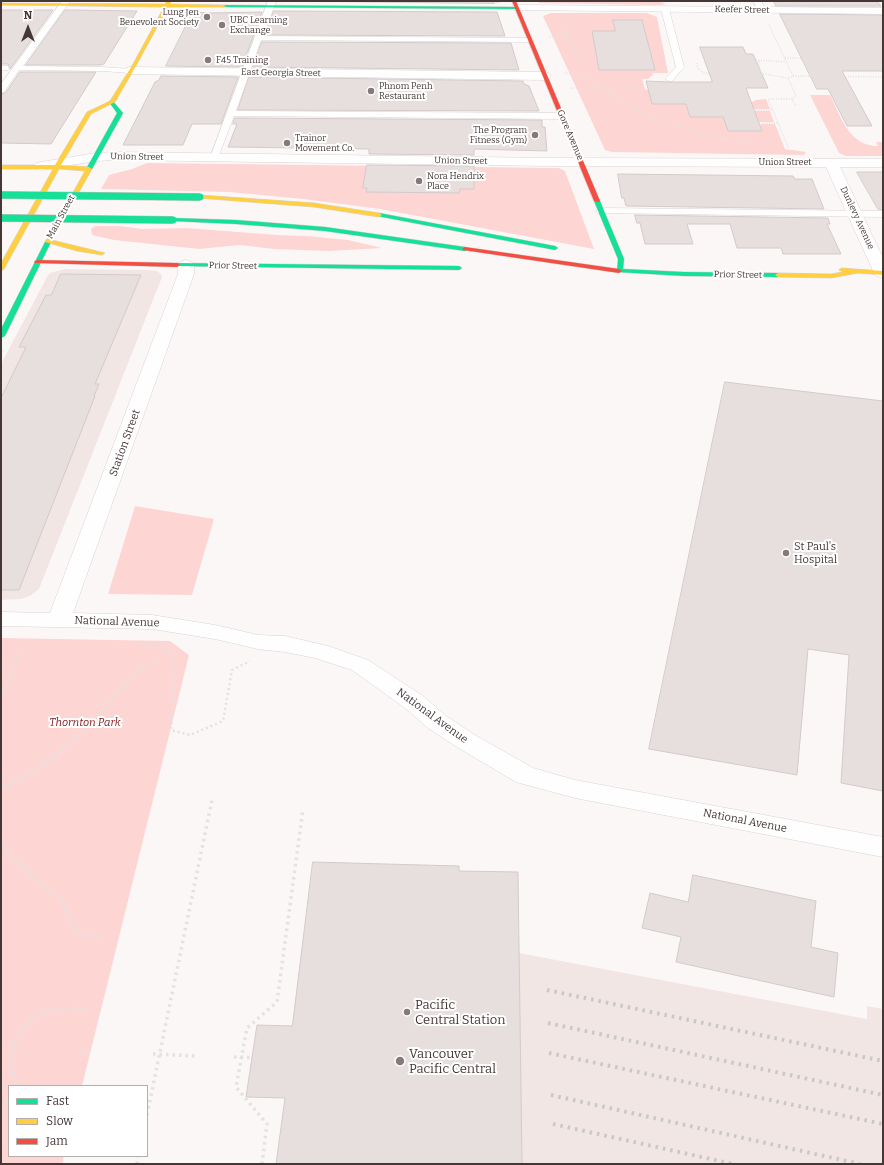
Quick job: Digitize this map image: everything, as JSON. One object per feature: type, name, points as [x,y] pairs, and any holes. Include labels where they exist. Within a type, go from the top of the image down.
[{"type":"main road","points":[[1,269],[89,113],[112,102],[167,3]]},
{"type":"main road","name":"Keefer Street","points":[[1,4],[516,4]]},
{"type":"main road","name":"Gore Avenue","points":[[516,4],[601,211],[625,259]]},
{"type":"main road","name":"Main Street","points":[[1,336],[33,262],[48,241],[120,113],[112,102]]},
{"type":"main road","points":[[59,165],[89,169]]},
{"type":"main road","points":[[1,167],[39,166]]},
{"type":"main road","points":[[1,195],[200,197],[314,205],[358,211],[564,250]]},
{"type":"main road","name":"Prior Street","points":[[1,218],[236,222],[325,229],[619,271],[684,274],[831,276],[856,272]]},
{"type":"main road","points":[[48,241],[77,248],[176,262],[186,265]]},
{"type":"main road","points":[[606,256],[625,259],[619,271]]},
{"type":"main road","name":"Prior Street","points":[[33,262],[459,268]]},
{"type":"main road","name":"Prior Street","points":[[718,265],[825,268],[856,272],[883,273]]},
{"type":"street","name":"Keefer Street","points":[[516,4],[665,9],[883,11]]},
{"type":"street","name":"East Georgia Street","points":[[130,71],[227,68],[245,72],[545,76]]},
{"type":"street","name":"Union Street","points":[[39,166],[59,165],[96,157],[883,163]]},
{"type":"street","name":"Dunlevy Avenue","points":[[831,163],[883,273]]},
{"type":"street","name":"Station Street","points":[[59,620],[186,274],[186,265]]},
{"type":"street","name":"National Avenue","points":[[1,619],[152,622],[215,632],[258,642],[285,644],[320,651],[360,665],[414,702],[437,722],[525,775],[574,790],[883,847]]},
{"type":"lane","points":[[1,90],[65,3]]},
{"type":"lane","points":[[214,158],[271,4]]},
{"type":"lane","points":[[665,9],[680,67],[669,79]]},
{"type":"lane","points":[[258,38],[530,40]]},
{"type":"lane","name":"East Georgia Street","points":[[17,68],[102,68],[130,71]]},
{"type":"lane","points":[[231,112],[562,116]]},
{"type":"lane","points":[[601,211],[883,214]]},
{"type":"path","points":[[762,10],[793,76]]},
{"type":"path","points":[[558,18],[569,37],[572,46],[591,76],[603,88],[624,102],[661,119],[714,135],[757,144]]},
{"type":"path","points":[[834,21],[855,59]]},
{"type":"path","points":[[547,37],[569,37]]},
{"type":"path","points":[[785,58],[883,59]]},
{"type":"path","points":[[756,60],[786,62]]},
{"type":"path","points":[[759,61],[759,67],[757,69],[762,72],[762,74]]},
{"type":"path","points":[[697,63],[698,69],[703,73],[716,75],[762,74],[773,77],[788,78],[793,76],[883,77]]},
{"type":"path","points":[[564,74],[591,76]]},
{"type":"path","points":[[783,148],[789,149],[768,99],[792,99],[796,96],[788,78]]},
{"type":"path","points":[[570,88],[645,88]]},
{"type":"path","points":[[792,99],[796,106]]},
{"type":"path","points":[[721,110],[773,110]]},
{"type":"path","points":[[759,123],[779,123]]},
{"type":"path","points":[[137,643],[171,650],[175,671],[171,730],[190,735]]},
{"type":"path","points":[[1,696],[21,649]]},
{"type":"path","points":[[1,788],[18,781],[52,758],[86,729],[138,671],[158,660]]},
{"type":"path","points":[[148,1110],[212,800]]},
{"type":"path","points":[[262,1164],[267,1124],[236,1087],[247,1028],[277,1002],[304,809]]},
{"type":"path","points":[[1,846],[33,877],[52,890],[61,899],[74,928],[80,933],[104,938]]},
{"type":"path","points":[[13,1036],[17,1029],[30,1019],[46,1012],[62,1009],[91,1009]]},
{"type":"path","points":[[81,1051],[91,1052]]},
{"type":"path","points":[[153,1054],[195,1056]]},
{"type":"path","points":[[234,1057],[268,1058]]},
{"type":"path","points":[[7,1070],[18,1085]]},
{"type":"path","points":[[1,1109],[8,1099]]},
{"type":"shaded area","points":[[187,1],[502,1],[500,3],[493,4]]},
{"type":"shaded area","points":[[65,269],[149,270],[157,271],[162,277],[39,589],[30,596],[21,599],[1,600],[1,364],[47,277],[50,273]]},
{"type":"shaded area","points":[[519,953],[867,1019],[867,1006],[883,1009],[883,1164],[522,1164]]},
{"type":"green space","points":[[538,1],[659,1],[666,4],[539,3]]},
{"type":"green space","points":[[551,13],[647,13],[657,17],[668,73],[651,73],[654,74],[648,79],[642,79],[645,89],[686,104],[690,117],[723,117],[762,131],[760,124],[775,124],[785,149],[806,152],[804,155],[612,152],[605,150],[543,16]]},
{"type":"green space","points":[[810,95],[830,95],[842,121],[853,136],[868,145],[878,146],[876,142],[883,142],[883,156],[846,156],[839,153]]},
{"type":"green space","points":[[766,99],[770,109],[753,109],[750,103],[756,100]]},
{"type":"green space","points":[[721,110],[770,111],[774,122],[759,122],[756,115]]},
{"type":"green space","points":[[147,163],[559,168],[565,171],[594,249],[380,209],[303,199],[229,192],[101,189],[109,175],[132,169]]},
{"type":"green space","points":[[95,226],[120,226],[142,229],[186,228],[307,236],[348,240],[382,248],[329,251],[274,249],[240,245],[199,249],[114,240],[92,235],[91,229]]},
{"type":"green space","points":[[135,506],[214,519],[192,595],[108,594]]},
{"type":"green space","name":"Thornton Park","points":[[1,638],[170,641],[189,655],[82,1085],[8,1085],[8,1157],[64,1157],[62,1164],[1,1164]]},
{"type":"building","points":[[301,1],[493,1],[494,3]]},
{"type":"building","points":[[774,1],[877,1],[881,6],[776,6]]},
{"type":"building","points":[[1,10],[53,10],[10,69],[8,64],[1,64]]},
{"type":"building","points":[[65,10],[137,11],[104,64],[26,65]]},
{"type":"building","points":[[274,11],[497,12],[505,36],[265,35]]},
{"type":"building","points":[[193,12],[262,12],[242,67],[166,66]]},
{"type":"building","points":[[780,14],[883,15],[883,71],[842,71],[872,126],[847,126],[828,89],[817,89]]},
{"type":"building","points":[[613,20],[642,20],[655,70],[599,70],[592,31],[615,31]]},
{"type":"building","points":[[262,42],[511,43],[519,70],[253,67]]},
{"type":"building","points":[[700,47],[743,47],[746,54],[753,54],[768,88],[746,88],[762,131],[728,131],[723,117],[690,117],[686,104],[652,104],[646,81],[712,82]]},
{"type":"building","points":[[20,72],[96,72],[51,144],[1,143],[1,94],[5,93]]},
{"type":"building","points":[[161,76],[238,77],[221,124],[192,124],[183,145],[123,145],[155,82],[159,80]]},
{"type":"building","points":[[249,77],[523,81],[524,84],[529,86],[539,111],[238,110]]},
{"type":"building","points":[[235,118],[542,120],[542,127],[545,127],[547,151],[474,149],[474,155],[369,154],[369,149],[228,147],[237,124],[233,124]]},
{"type":"building","name":"Nora Hendrix Place","points":[[367,165],[474,166],[474,189],[460,189],[459,193],[366,192],[367,188],[363,188]]},
{"type":"building","points":[[857,172],[883,172],[883,210],[878,209]]},
{"type":"building","points":[[618,174],[793,176],[795,179],[812,179],[824,209],[626,206],[624,198],[622,198]]},
{"type":"building","points":[[635,215],[828,218],[830,224],[827,224],[841,254],[783,254],[781,248],[737,248],[730,224],[687,224],[693,244],[645,244],[640,223],[637,223]]},
{"type":"building","points":[[61,274],[141,275],[95,384],[99,384],[95,396],[19,590],[1,590],[1,398],[26,347],[19,347],[46,295],[51,295]]},
{"type":"building","name":"St Paul's Hospital","points":[[725,382],[883,401],[883,791],[841,783],[849,655],[808,649],[797,775],[649,749]]},
{"type":"building","name":"Pacific Central Station","points":[[313,862],[459,866],[459,871],[518,872],[522,1164],[276,1164],[285,1098],[246,1097],[257,1025],[292,1026]]},
{"type":"building","points":[[693,875],[816,901],[811,947],[838,953],[834,997],[676,962],[681,937],[642,928],[650,893],[688,902]]},
{"type":"railway","points":[[547,990],[883,1061]]},
{"type":"railway","points":[[548,1023],[883,1095]]},
{"type":"railway","points":[[549,1053],[883,1124]]},
{"type":"railway","points":[[551,1095],[860,1164]]},
{"type":"railway","points":[[553,1124],[733,1164]]},
{"type":"traffic: fast","points":[[224,6],[517,8]]},
{"type":"traffic: fast","points":[[89,169],[120,113],[112,102]]},
{"type":"traffic: fast","points":[[1,195],[200,197]]},
{"type":"traffic: fast","points":[[597,201],[621,259],[619,271],[684,274],[778,275]]},
{"type":"traffic: fast","points":[[379,215],[555,248]]},
{"type":"traffic: fast","points":[[1,218],[173,220]]},
{"type":"traffic: fast","points":[[173,220],[236,222],[325,229],[465,249]]},
{"type":"traffic: fast","points":[[1,336],[48,242]]},
{"type":"traffic: fast","points":[[177,265],[459,268]]},
{"type":"traffic: slow","points":[[57,167],[89,113],[112,102],[135,64],[169,1]]},
{"type":"traffic: slow","points":[[1,4],[224,6]]},
{"type":"traffic: slow","points":[[1,167],[41,166],[89,169],[48,242]]},
{"type":"traffic: slow","points":[[1,269],[57,167]]},
{"type":"traffic: slow","points":[[200,197],[314,205],[379,215]]},
{"type":"traffic: slow","points":[[48,241],[77,249],[102,253]]},
{"type":"traffic: slow","points":[[842,270],[883,273]]},
{"type":"traffic: slow","points":[[778,275],[831,276],[856,272]]},
{"type":"traffic: jam","points":[[514,1],[597,201]]},
{"type":"traffic: jam","points":[[465,249],[619,271]]},
{"type":"traffic: jam","points":[[37,262],[177,265]]},
{"type":"place","name":"Lung Jen Benevolent Society","points":[[207,17]]},
{"type":"place","name":"UBC Learning Exchange","points":[[222,25]]},
{"type":"place","name":"F45 Training","points":[[208,60]]},
{"type":"place","name":"Phnom Penh Restaurant","points":[[371,91]]},
{"type":"place","name":"The Program Fitness (Gym)","points":[[535,135]]},
{"type":"place","name":"Trainor Movement Co.","points":[[287,143]]},
{"type":"place","name":"Nora Hendrix Place","points":[[419,181]]},
{"type":"place","name":"St Paul's Hospital","points":[[786,553]]},
{"type":"place","name":"Pacific Central Station","points":[[407,1012]]},
{"type":"place","name":"Vancouver Pacific Central","points":[[400,1061]]}]
